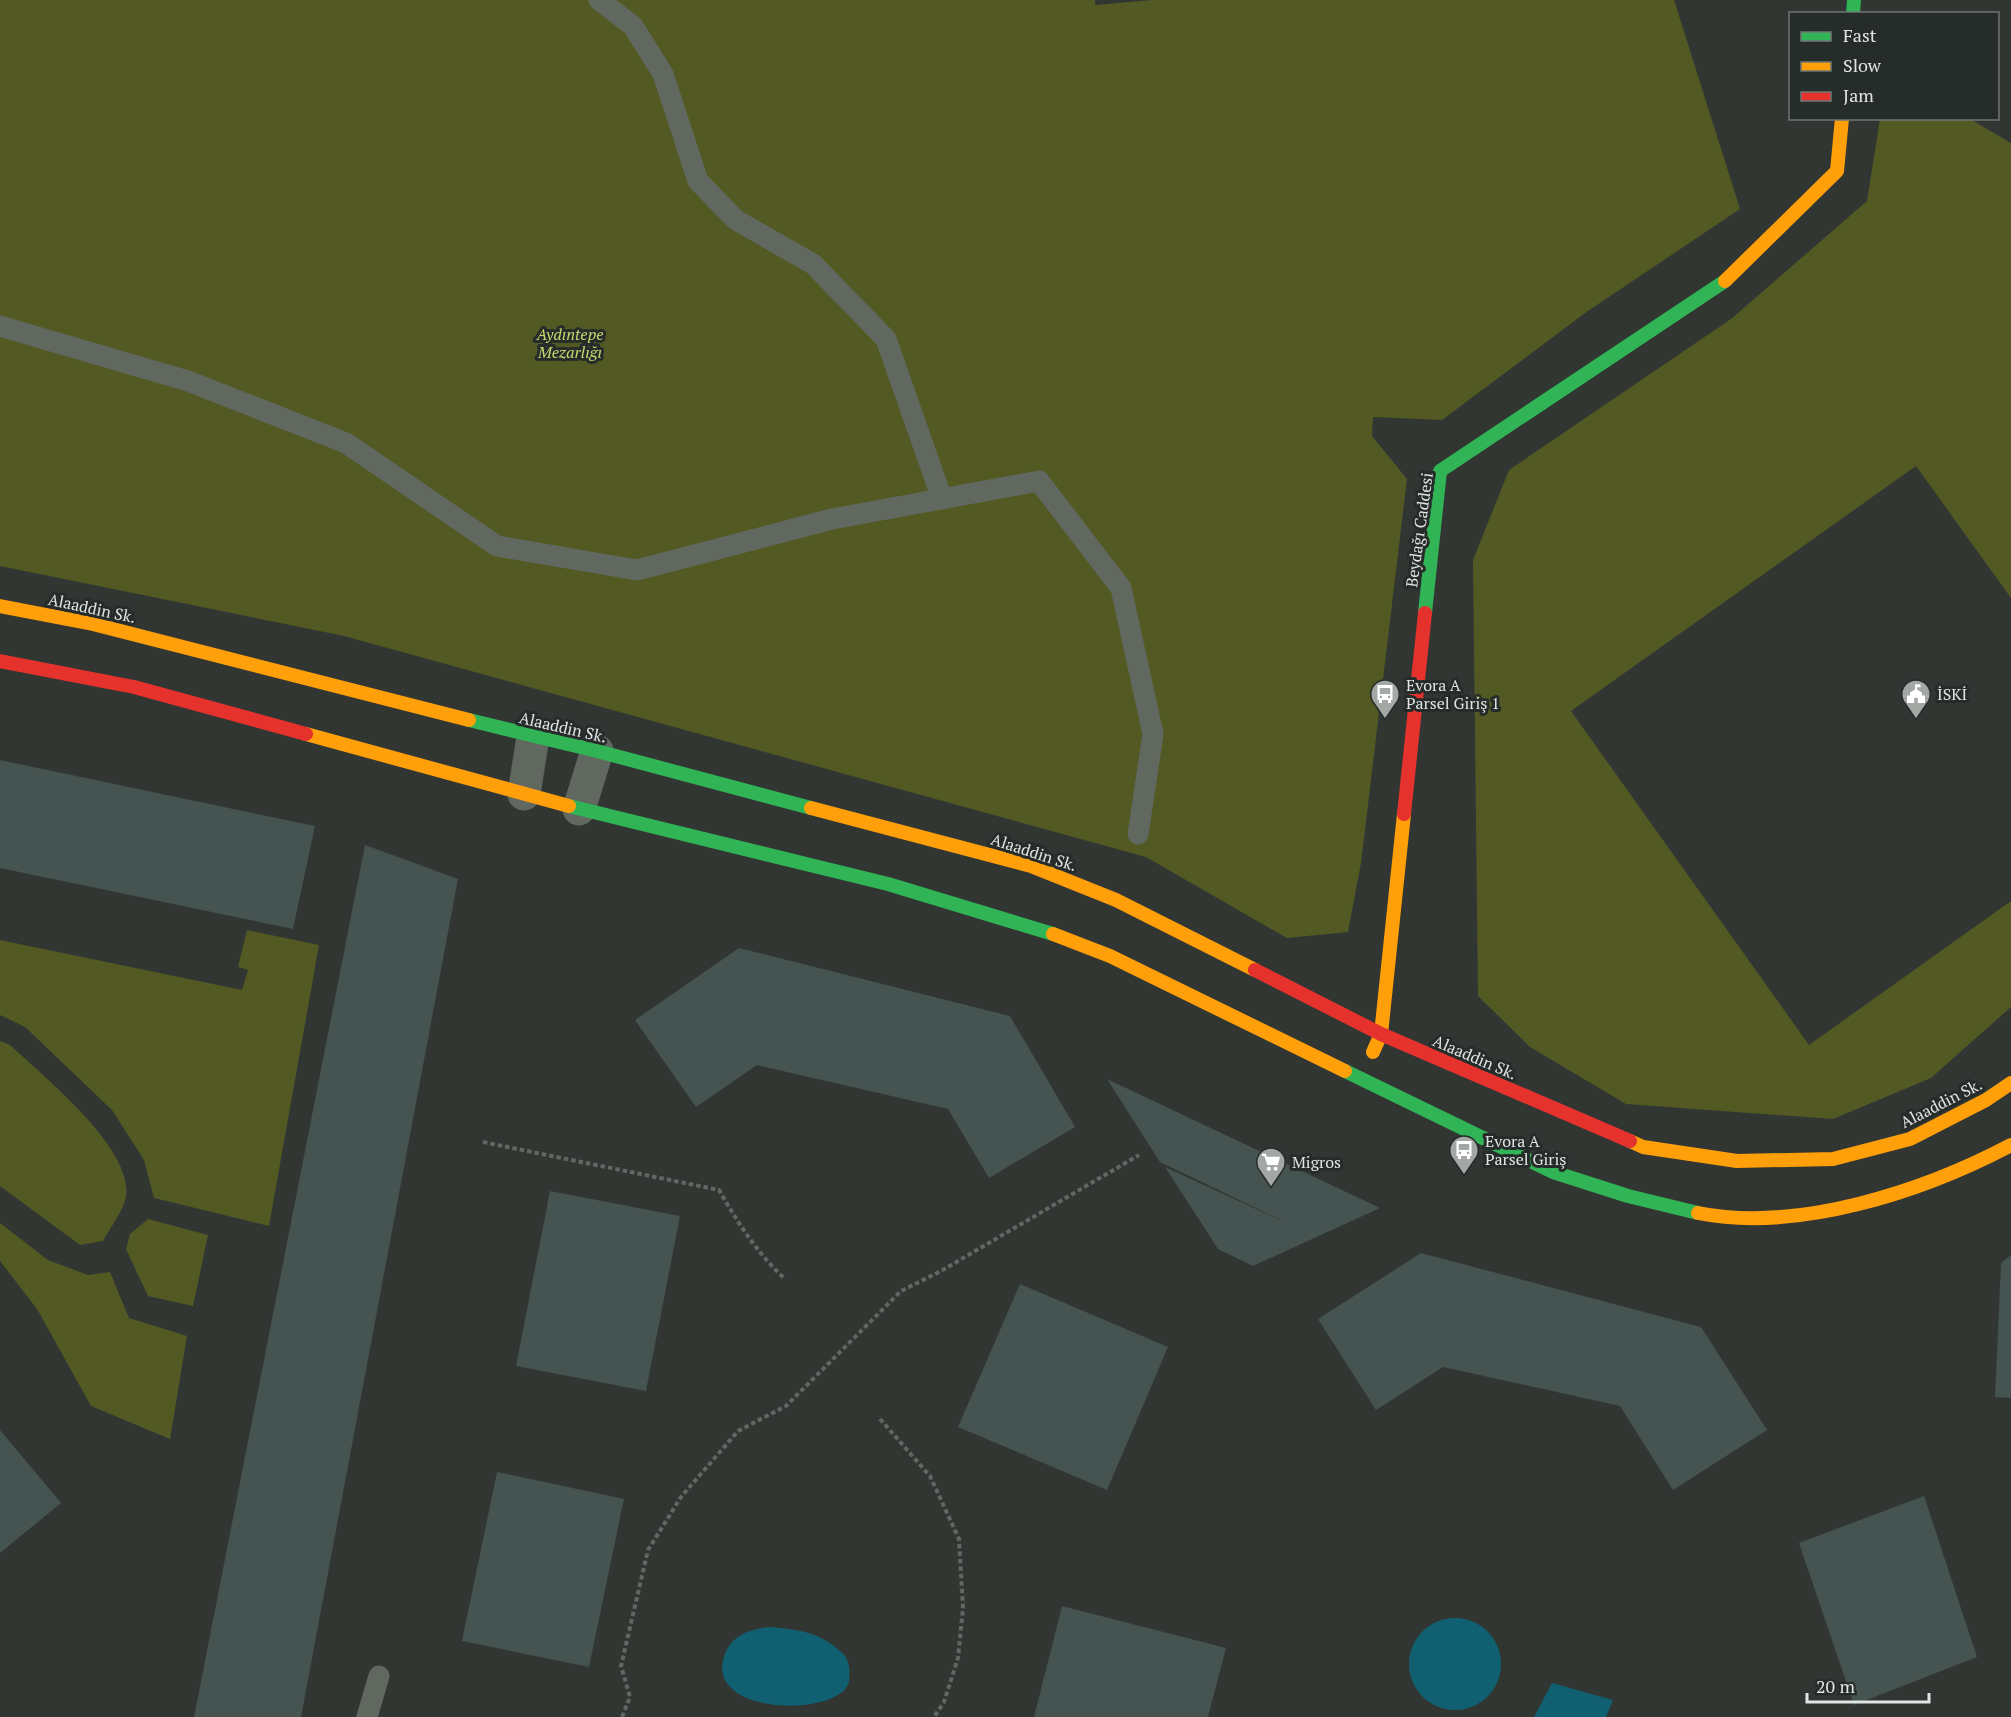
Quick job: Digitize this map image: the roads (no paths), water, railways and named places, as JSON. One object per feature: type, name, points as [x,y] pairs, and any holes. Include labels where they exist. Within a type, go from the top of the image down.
[{"type":"street","name":"Beydağı Caddesi","points":[[1381,1034],[1440,471],[1733,276],[1837,171],[1842,120]]},
{"type":"street","name":"Alaaddin Sk.","points":[[0,606],[93,624],[533,737],[597,751],[1031,866],[1116,900],[1381,1034],[1643,1147],[1737,1161],[1833,1159],[1910,1139],[1986,1100],[2011,1083]]},
{"type":"street","points":[[0,661],[134,687],[579,809],[888,884],[1035,927],[1110,956],[1553,1172],[1622,1197],[1713,1216],[1794,1216],[1888,1198],[1971,1168],[2011,1145]]},
{"type":"street","points":[[524,794],[533,737]]},
{"type":"street","points":[[579,809],[597,751]]},
{"type":"street","points":[[1362,1077],[1381,1034]]},
{"type":"lane","points":[[599,0],[633,26],[663,74],[698,181],[736,220],[813,264],[886,339],[942,499]]},
{"type":"lane","points":[[0,326],[188,381],[346,443],[497,546],[637,570],[832,519],[1039,481],[1122,588],[1154,734],[1138,834]]},
{"type":"lane","points":[[367,1717],[379,1676]]},
{"type":"water","points":[[1446,1618],[1464,1618],[1481,1625],[1494,1638],[1501,1655],[1501,1673],[1494,1690],[1481,1703],[1464,1710],[1446,1710],[1429,1703],[1416,1690],[1409,1673],[1409,1655],[1416,1638],[1429,1625]]},
{"type":"water","points":[[769,1627],[790,1629],[819,1637],[844,1655],[849,1667],[849,1681],[841,1693],[824,1701],[802,1705],[777,1705],[754,1700],[735,1691],[724,1677],[724,1657],[727,1650],[731,1643],[741,1635]]},
{"type":"water","points":[[1552,1683],[1613,1700],[1606,1717],[1534,1717]]},
{"type":"place","name":"Evora A Parsel Giriş 1","points":[[1385,720]]},
{"type":"place","name":"İSKİ","points":[[1916,720]]},
{"type":"place","name":"Evora A Parsel Giriş","points":[[1464,1176]]},
{"type":"place","name":"Migros","points":[[1271,1188]]},
{"type":"park label","name":"Aydıntepe Mezarlığı","points":[[570,343]]}]
